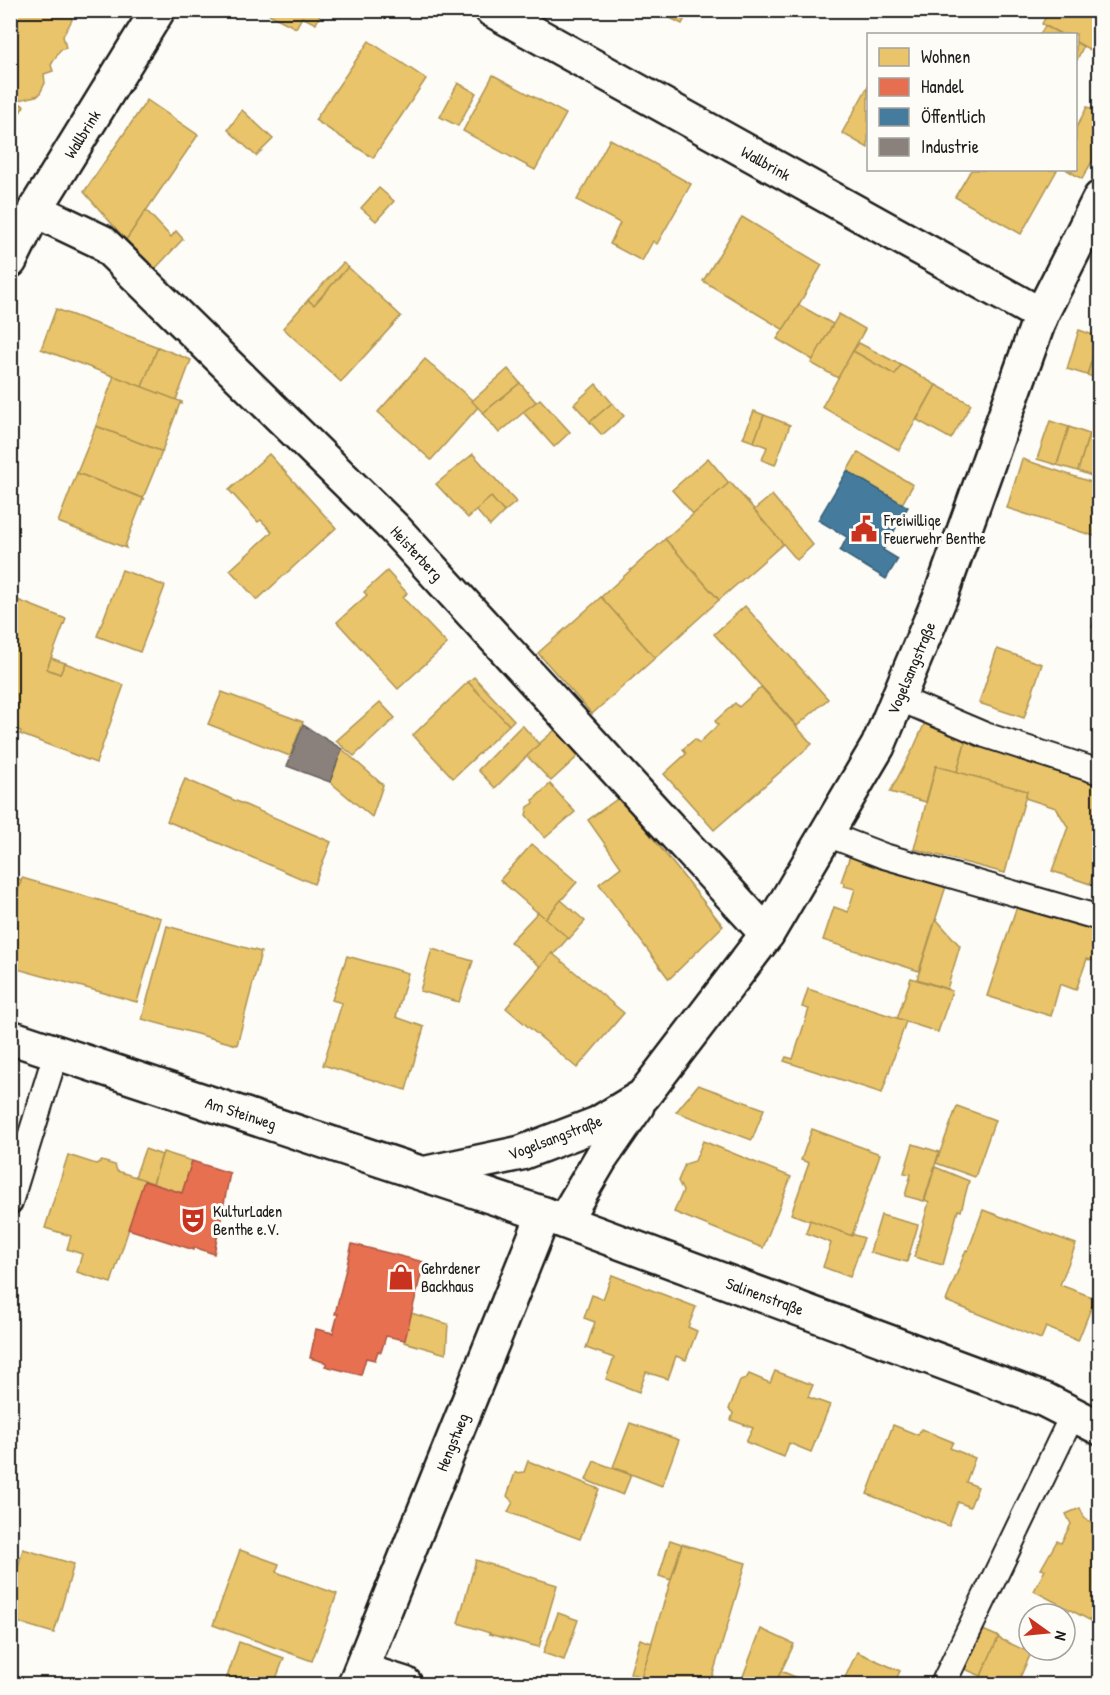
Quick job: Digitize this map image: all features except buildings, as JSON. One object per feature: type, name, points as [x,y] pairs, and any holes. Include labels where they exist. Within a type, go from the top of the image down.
[{"type":"street","name":"Wallbrink","points":[[10,261],[35,210],[158,10]]},
{"type":"street","name":"Wallbrink","points":[[492,10],[1041,315]]},
{"type":"street","name":"Vogelsangstraße","points":[[554,1217],[601,1158],[643,1096],[767,934],[878,746],[940,598],[1041,315],[1100,198]]},
{"type":"street","name":"Heisterberg","points":[[35,210],[102,242],[394,528],[767,934]]},
{"type":"street","name":"Am Steinweg","points":[[10,1037],[427,1173]]},
{"type":"street","name":"Vogelsangstraße","points":[[427,1173],[521,1153],[597,1124],[643,1096]]},
{"type":"street","name":"Salinenstraße","points":[[427,1173],[554,1217],[1046,1400],[1086,1421]]},
{"type":"street","name":"Hengstweg","points":[[405,1684],[358,1677],[554,1217]]},
{"type":"lane","points":[[898,698],[985,735],[1100,772]]},
{"type":"lane","points":[[826,834],[884,856],[1100,918]]},
{"type":"lane","points":[[10,1202],[56,1053]]},
{"type":"lane","points":[[943,1684],[1086,1421]]},
{"type":"place","name":"Freiwillige Feuerwehr Benthe","points":[[864,529]]},
{"type":"place","name":"KulturLaden Benthe e.V.","points":[[193,1220]]},
{"type":"place","name":"Gehrdener Backhaus","points":[[401,1277]]}]
